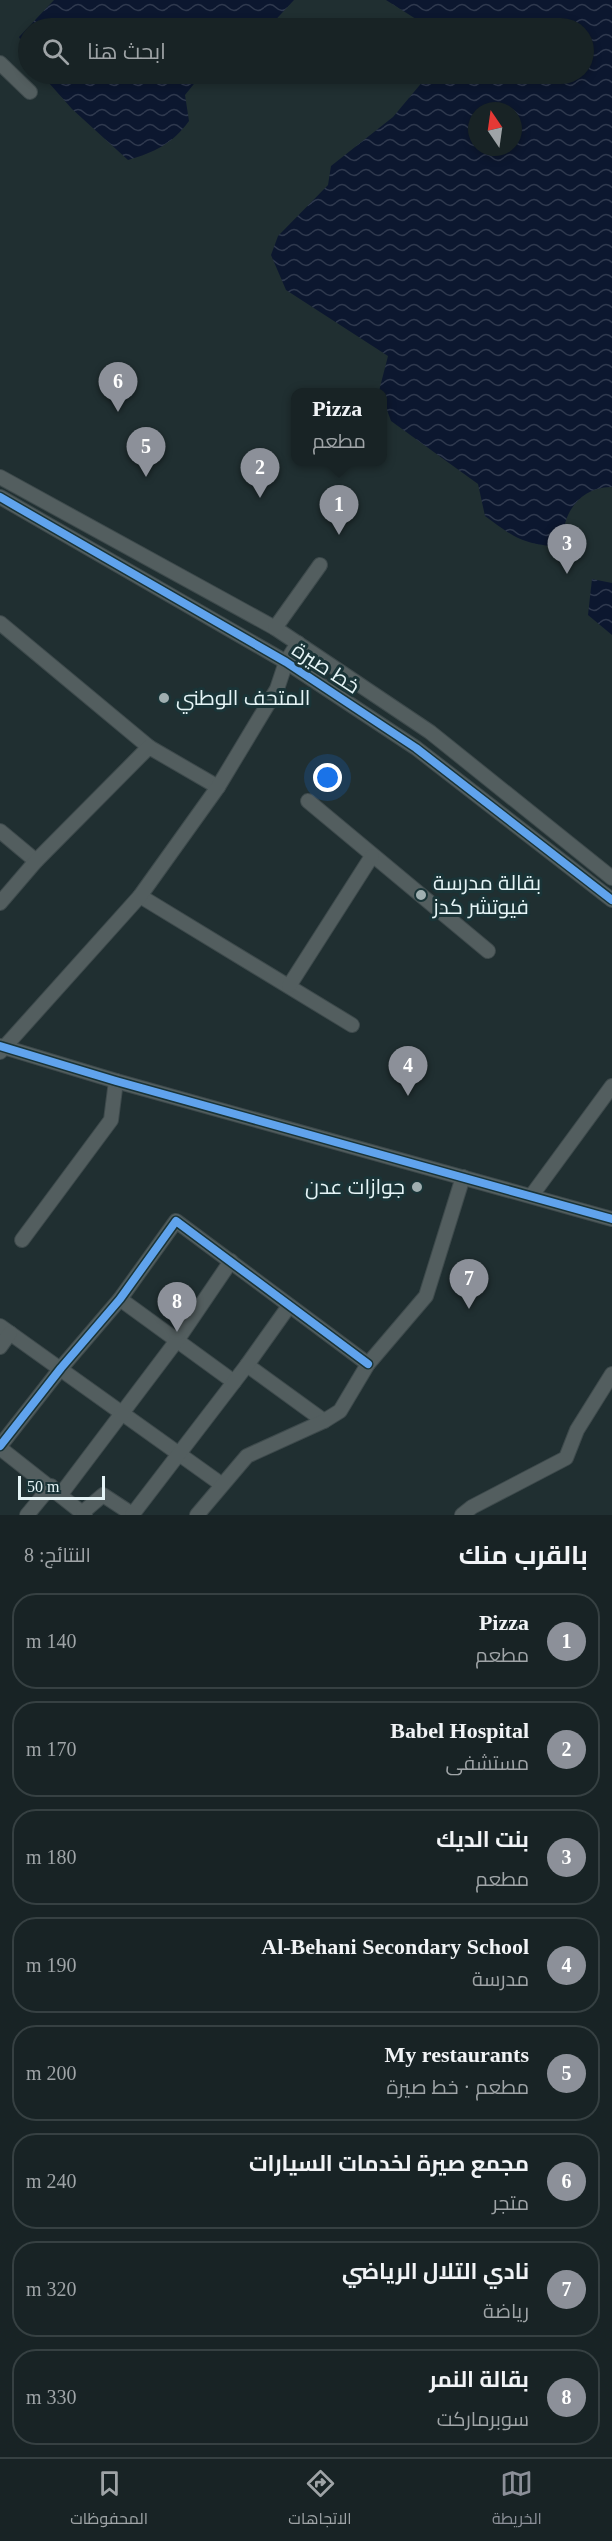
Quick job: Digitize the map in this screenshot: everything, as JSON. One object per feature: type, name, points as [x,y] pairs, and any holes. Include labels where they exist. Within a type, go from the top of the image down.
[{"type":"street","points":[[0,63],[18,80]]},
{"type":"street","points":[[22,84],[30,92]]},
{"type":"street","name":"خط صيرة","points":[[0,477],[275,628],[298,643],[430,732],[612,878]]},
{"type":"street","name":"خط صيرة","points":[[0,497],[286,662],[416,748],[612,900]]},
{"type":"street","points":[[275,628],[320,565]]},
{"type":"street","points":[[0,623],[149,747],[218,787]]},
{"type":"street","points":[[298,643],[286,662],[277,689],[218,787],[140,896],[1,1048],[612,1219]]},
{"type":"street","points":[[0,903],[36,861],[149,747]]},
{"type":"street","points":[[308,801],[488,951]]},
{"type":"street","points":[[0,831],[36,861]]},
{"type":"street","points":[[289,986],[372,856]]},
{"type":"street","points":[[140,896],[352,1026]]},
{"type":"street","points":[[22,1240],[111,1120],[116,1081]]},
{"type":"street","points":[[532,1195],[612,1086]]},
{"type":"street","points":[[197,1515],[247,1456],[324,1421],[340,1411],[368,1364],[426,1296],[462,1177]]},
{"type":"street","points":[[289,1306],[247,1365],[132,1515],[103,1495],[84,1513],[1,1449],[61,1368],[120,1299],[176,1221],[368,1364]]},
{"type":"street","points":[[27,1515],[56,1490],[121,1414],[178,1340],[231,1261]]},
{"type":"street","points":[[120,1299],[234,1382]]},
{"type":"street","points":[[0,1347],[5,1330],[221,1484]]},
{"type":"street","points":[[247,1365],[324,1421]]},
{"type":"street","points":[[462,1515],[472,1507],[566,1458],[578,1430],[612,1374]]},
{"type":"water","points":[[54,0],[294,0],[277,18],[37,18]]},
{"type":"water","points":[[386,0],[612,0],[612,487],[590,492],[574,505],[565,525],[564,547],[539,545],[521,539],[485,516],[478,484],[391,421],[387,410],[387,388],[380,388],[388,356],[286,290],[271,255],[278,236],[328,185],[331,166],[393,117],[421,84],[594,84],[594,18],[414,18]]},
{"type":"water","points":[[50,84],[194,84],[185,95],[189,121],[183,129],[162,146],[128,160],[72,109]]},
{"type":"water","points":[[592,579],[612,583],[612,635],[588,615]]},
{"type":"cycle path","points":[[0,497],[286,662],[416,748],[612,900]]},
{"type":"cycle path","points":[[0,1046],[116,1081],[612,1219]]},
{"type":"cycle path","points":[[0,1446],[61,1368],[120,1299],[176,1221],[368,1364]]},
{"type":"place","name":"مجمع صيرة لخدمات السيارات","points":[[118,412]]},
{"type":"place","name":"My restaurants","points":[[146,477]]},
{"type":"place","name":"Babel Hospital","points":[[260,498]]},
{"type":"place","name":"Pizza","points":[[339,535]]},
{"type":"place","name":"بنت الديك","points":[[567,574]]},
{"type":"place","name":"المتحف الوطني","points":[[164,698]]},
{"type":"place","name":"بقالة مدرسة فيوتشر كدز","points":[[421,895]]},
{"type":"place","name":"Al-Behani Secondary School","points":[[408,1096]]},
{"type":"place","name":"جوازات عدن","points":[[417,1187]]},
{"type":"place","name":"نادي التلال الرياضي","points":[[469,1309]]},
{"type":"place","name":"بقالة النمر","points":[[177,1332]]}]
